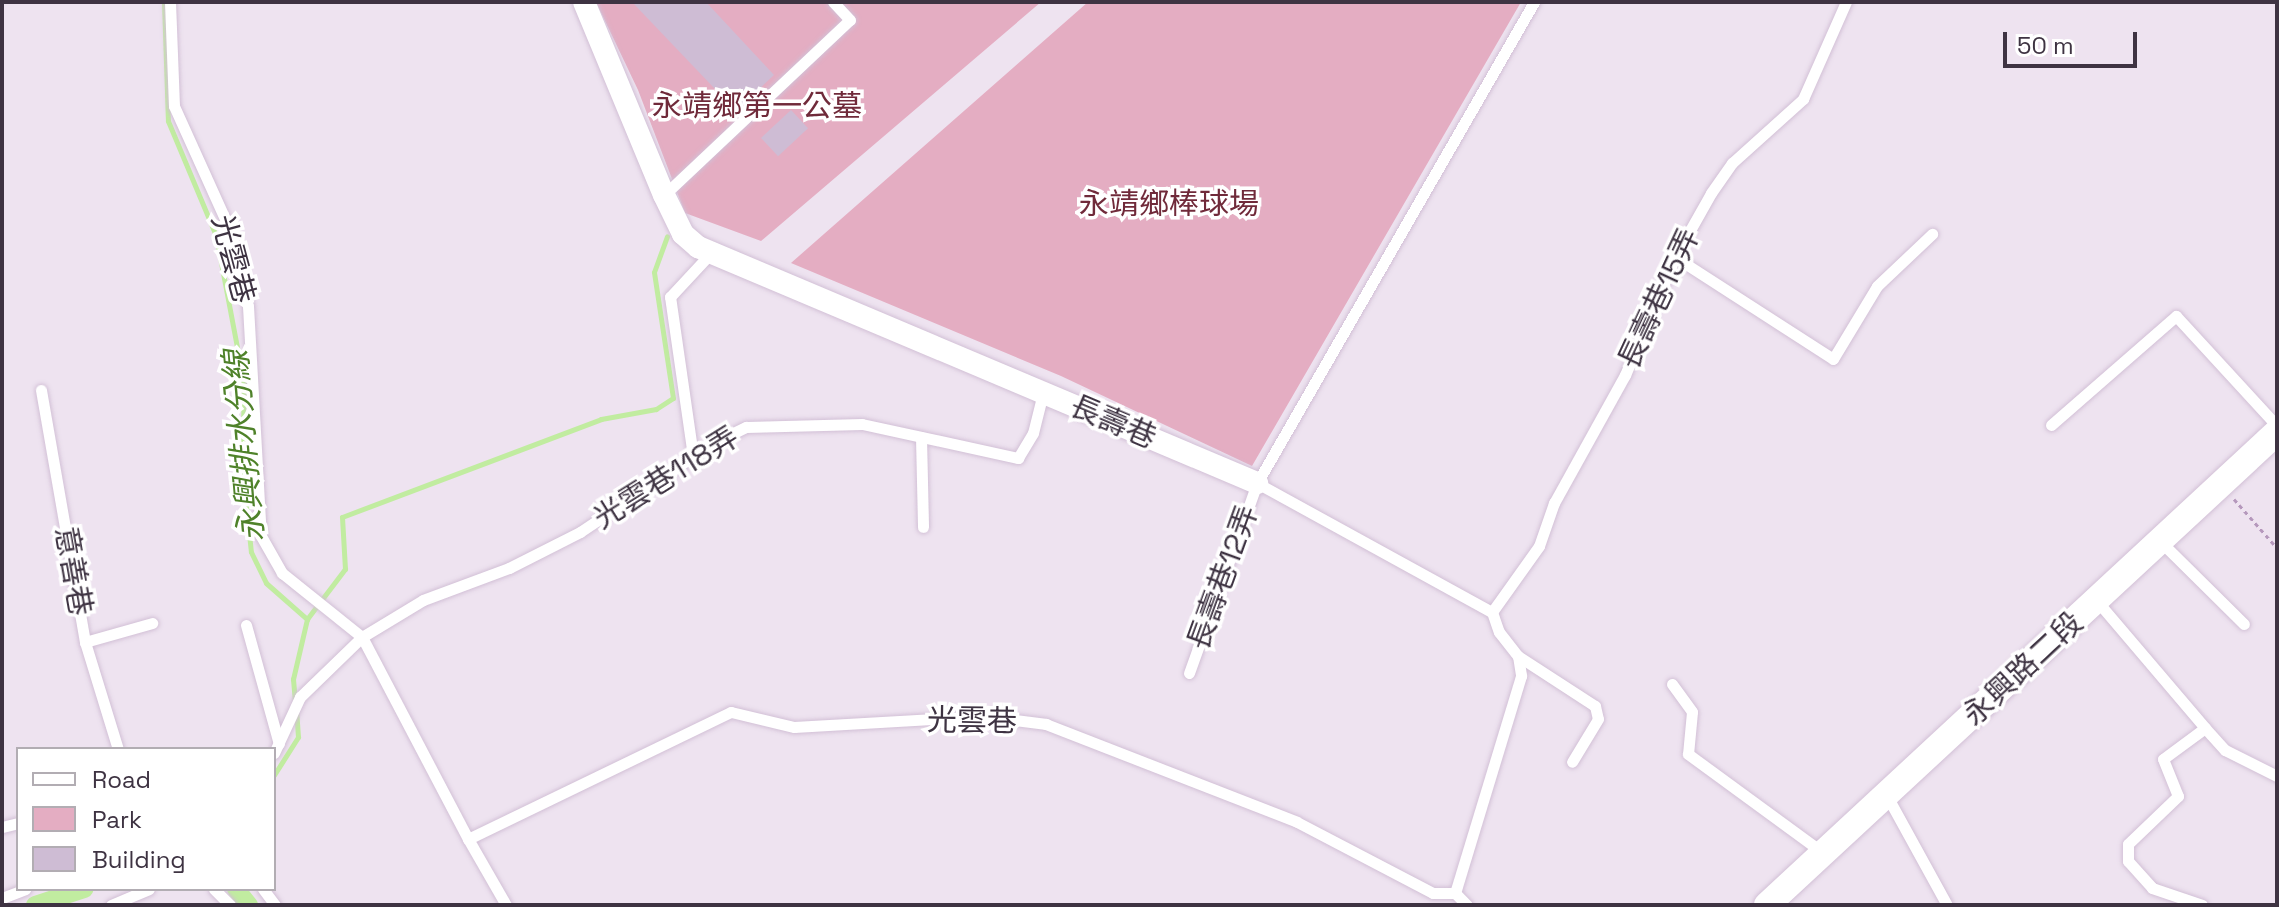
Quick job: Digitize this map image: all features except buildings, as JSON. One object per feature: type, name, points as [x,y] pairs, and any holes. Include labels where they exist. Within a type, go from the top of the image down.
[{"type":"street","name":"長壽巷","points":[[584,2],[683,234],[711,253],[1257,483]]},
{"type":"street","name":"永興路二段","points":[[1767,905],[2221,485],[2277,429]]},
{"type":"lane","name":"光雲巷","points":[[170,2],[174,106],[231,232],[248,306],[261,536],[282,573],[362,637],[506,905]]},
{"type":"lane","points":[[664,195],[850,20],[833,2]]},
{"type":"lane","name":"長壽巷12弄","points":[[1189,673],[1257,483],[1534,2]]},
{"type":"lane","name":"長壽巷15弄","points":[[1492,612],[1539,546],[1554,503],[1625,375],[1675,257],[1732,163],[1803,99],[1846,2]]},
{"type":"lane","points":[[1675,257],[1833,359],[1877,286],[1932,234]]},
{"type":"lane","points":[[693,456],[670,297],[711,253]]},
{"type":"lane","points":[[2051,425],[2176,316],[2277,429]]},
{"type":"lane","name":"意善巷","points":[[41,390],[85,642],[117,747]]},
{"type":"lane","name":"光雲巷118弄","points":[[362,637],[423,600],[509,568],[580,532],[693,456],[746,427],[862,424],[1018,458],[1033,433],[1043,393]]},
{"type":"lane","points":[[921,437],[923,527]]},
{"type":"lane","name":"長壽巷","points":[[1257,483],[1492,612]]},
{"type":"lane","points":[[2160,541],[2244,624]]},
{"type":"lane","points":[[2097,600],[2225,750],[2277,776]]},
{"type":"lane","points":[[1492,612],[1499,632],[1518,656],[1595,706],[1598,719],[1572,762]]},
{"type":"lane","points":[[85,642],[152,623]]},
{"type":"lane","points":[[246,625],[276,747]]},
{"type":"lane","points":[[276,749],[300,697],[362,637]]},
{"type":"lane","points":[[1467,905],[1455,893],[1521,676],[1518,656]]},
{"type":"lane","points":[[1672,684],[1692,712],[1688,754],[1823,853]]},
{"type":"lane","name":"光雲巷","points":[[468,839],[731,712],[794,727],[983,716],[1046,724],[1297,822],[1433,893],[1455,893]]},
{"type":"lane","points":[[2202,905],[2152,888],[2128,861],[2128,844],[2178,796],[2163,759],[2205,728]]},
{"type":"lane","points":[[1887,796],[1947,905]]},
{"type":"lane","points":[[111,905],[144,891]]},
{"type":"path","points":[[2221,485],[2277,548]]},
{"type":"green space","name":"永靖鄉第一公墓","points":[[596,2],[1041,2],[761,241],[685,213],[638,90]]},
{"type":"green space","name":"永靖鄉棒球場","points":[[1088,2],[1521,2],[1252,466],[1061,376],[791,263]]},
{"type":"waterway","name":"永興排水分線","points":[[164,2],[168,121],[216,236],[244,384],[242,467],[251,552],[266,583],[307,619],[293,679],[295,701]]},
{"type":"waterway","points":[[307,619],[345,569],[342,517],[601,419],[656,409],[673,398],[654,272],[667,236]]},
{"type":"waterway","name":"永興排水分線","points":[[276,772],[298,737],[296,711]]},
{"type":"waterway","points":[[35,905],[78,891]]},
{"type":"waterway","points":[[238,891],[249,905]]}]
